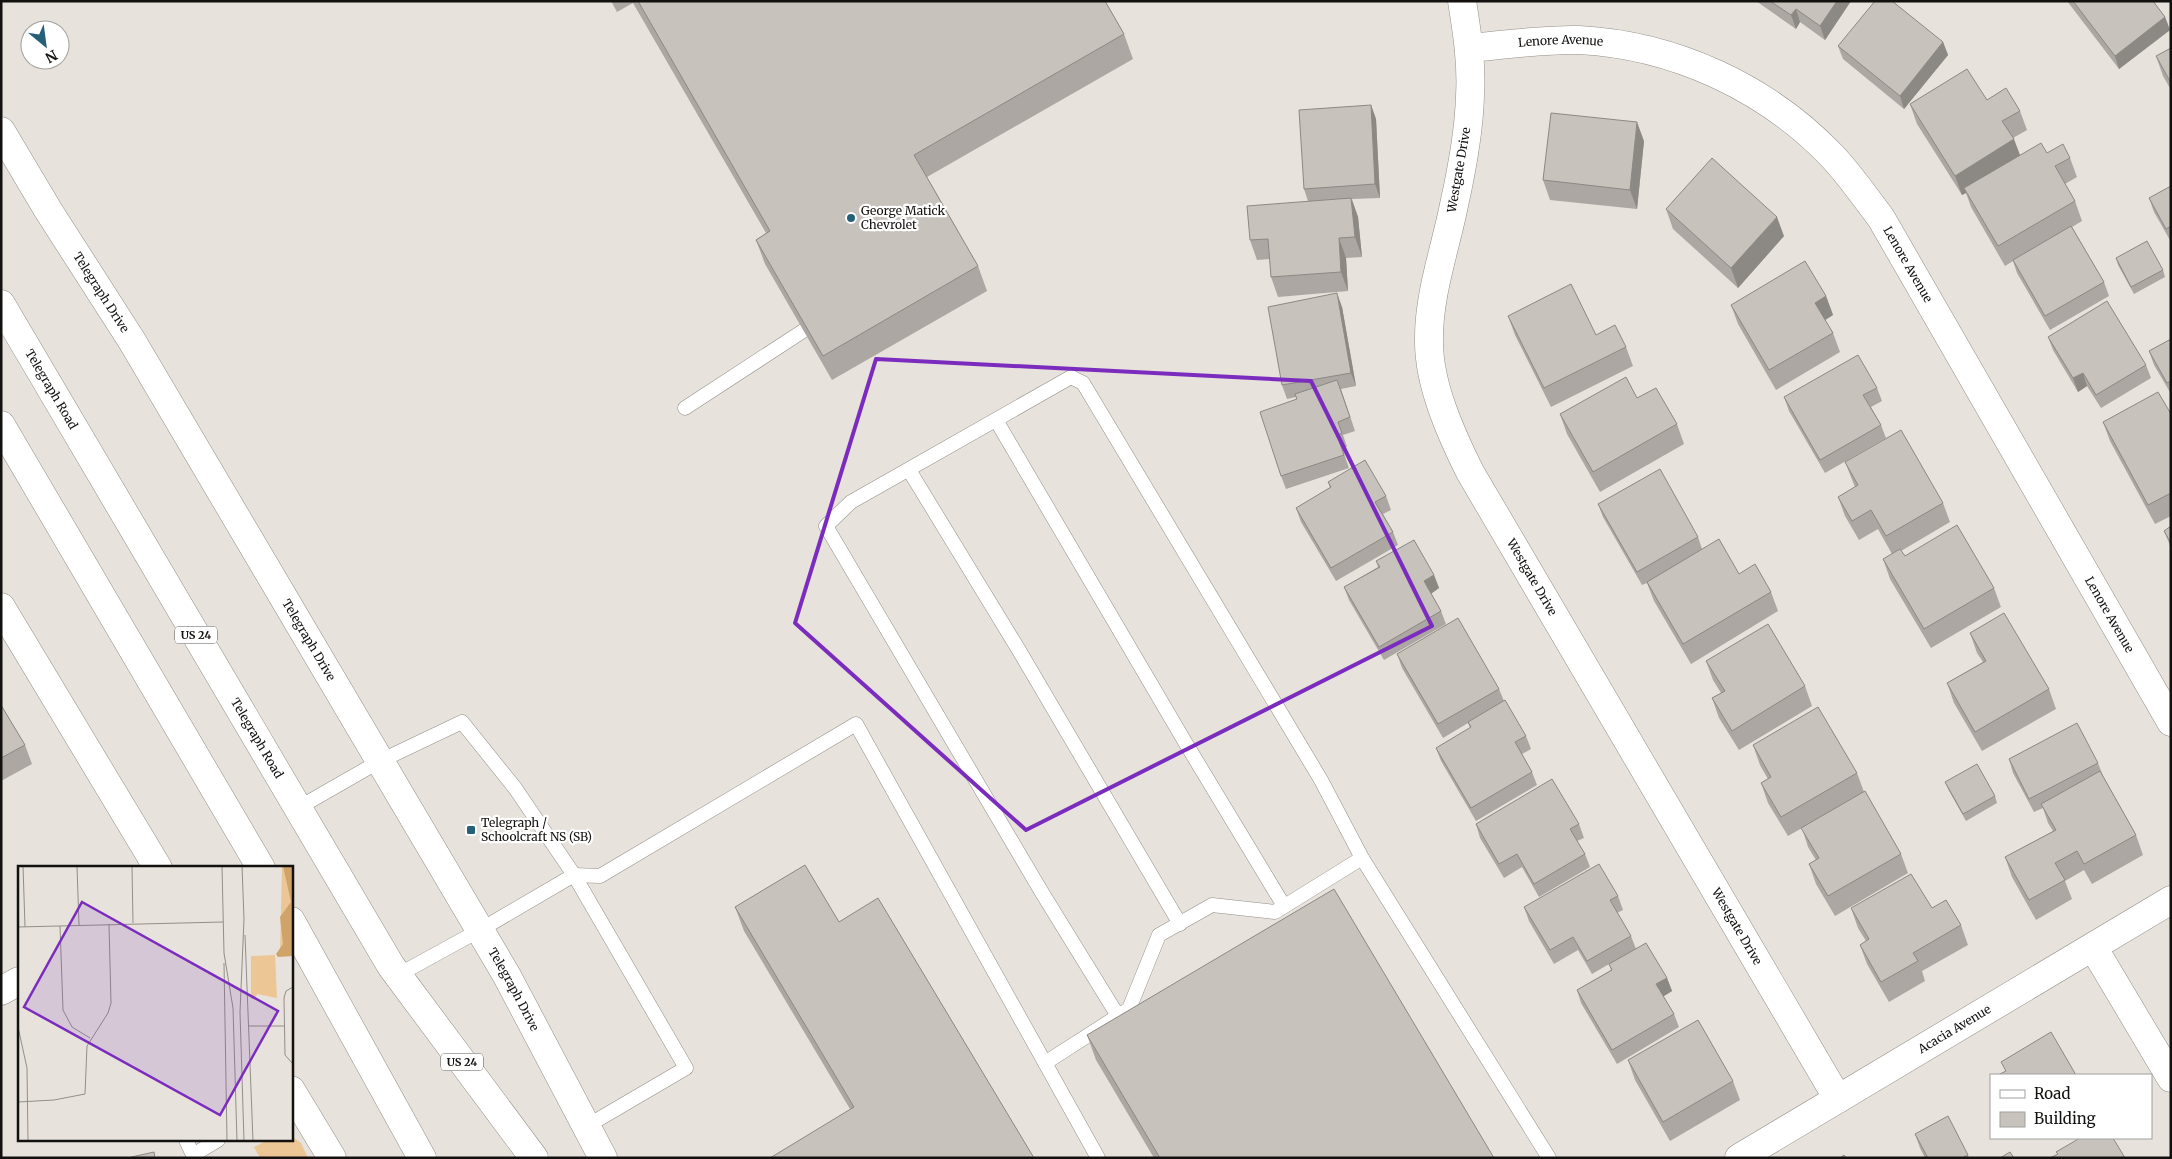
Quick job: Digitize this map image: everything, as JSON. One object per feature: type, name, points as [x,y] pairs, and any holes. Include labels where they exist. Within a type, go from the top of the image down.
[{"type":"main road","name":"Westgate Drive","points":[[1462,1],[1469,48],[1470,95],[1455,204],[1430,314],[1429,343],[1431,366],[1453,438],[1470,472],[1838,1099]]},
{"type":"main road","name":"Lenore Avenue","points":[[1469,48],[1577,40],[1625,45],[1673,56],[1718,74],[1763,99],[1811,136],[1857,184],[1881,218],[2171,722]]},
{"type":"main road","name":"Telegraph Drive","points":[[1,131],[48,210],[132,341],[507,976],[603,1158]]},
{"type":"main road","name":"Telegraph Road","points":[[1,304],[398,975],[534,1158]]},
{"type":"main road","points":[[1,425],[260,866]]},
{"type":"main road","points":[[1,607],[157,866]]},
{"type":"main road","name":"Acacia Avenue","points":[[1739,1158],[2171,900]]},
{"type":"main road","points":[[292,923],[422,1158]]},
{"type":"main road","points":[[2093,947],[2171,1078]]},
{"type":"main road","points":[[1,991],[18,982]]},
{"type":"main road","points":[[292,1094],[332,1158]]},
{"type":"lane","points":[[685,408],[803,331]]},
{"type":"lane","points":[[1118,1016],[1026,866],[826,526],[851,502],[1071,377],[1083,383],[1322,780],[1362,858],[1547,1154]]},
{"type":"lane","points":[[996,420],[1184,742],[1284,906]]},
{"type":"lane","points":[[908,470],[1017,647],[1180,924]]},
{"type":"lane","points":[[298,808],[380,761],[462,722],[515,788],[574,875],[686,1068],[587,1126]]},
{"type":"lane","points":[[398,975],[574,875],[600,876],[856,724],[1098,1158]]},
{"type":"lane","points":[[1045,1063],[1129,1009],[1159,935],[1212,905],[1276,912],[1362,858]]},
{"type":"lane","points":[[187,1142],[194,1155],[215,1142]]},
{"type":"highlighted area","points":[[876,359],[1311,381],[1432,626],[1026,830],[795,623]]},
{"type":"shaded area","points":[[292,1137],[301,1143],[308,1158],[260,1158],[254,1147],[264,1142],[292,1142]]},
{"type":"building","name":"George Matick Chevrolet","points":[[638,1],[1105,1],[1124,34],[914,155],[978,266],[823,356],[756,240],[770,231]]},
{"type":"building","points":[[1770,1],[1837,1],[1820,26],[1796,9],[1791,15]]},
{"type":"building","points":[[1875,1],[1892,1],[1943,42],[1900,96],[1838,46]]},
{"type":"building","points":[[2073,1],[2153,1],[2165,17],[2115,56]]},
{"type":"building","points":[[2171,48],[2171,83],[2156,56]]},
{"type":"building","points":[[1967,69],[1987,100],[2006,88],[2020,111],[2002,121],[2014,139],[1955,176],[1910,104]]},
{"type":"building","points":[[1371,105],[1375,184],[1304,189],[1299,110]]},
{"type":"building","points":[[1551,113],[1637,122],[1630,190],[1543,180]]},
{"type":"building","points":[[2041,143],[2047,153],[2063,144],[2070,158],[2055,166],[2075,201],[1998,246],[1964,188]]},
{"type":"building","points":[[1712,158],[1777,217],[1731,268],[1666,209]]},
{"type":"building","points":[[2171,186],[2171,226],[2166,229],[2149,198]]},
{"type":"building","points":[[1351,198],[1355,237],[1339,238],[1341,272],[1271,277],[1268,239],[1250,240],[1247,206]]},
{"type":"building","points":[[2071,226],[2104,282],[2045,316],[2013,260]]},
{"type":"building","points":[[2147,241],[2163,270],[2131,287],[2116,258]]},
{"type":"building","points":[[1805,261],[1826,296],[1815,303],[1833,333],[1769,370],[1731,305]]},
{"type":"building","points":[[1571,284],[1596,335],[1615,325],[1626,347],[1544,388],[1508,316]]},
{"type":"building","points":[[1337,293],[1351,373],[1282,385],[1268,307]]},
{"type":"building","points":[[2107,301],[2146,365],[2096,395],[2083,373],[2073,378],[2048,337]]},
{"type":"building","points":[[2171,339],[2171,381],[2167,383],[2149,351]]},
{"type":"building","points":[[1858,355],[1877,388],[1863,395],[1881,425],[1820,460],[1784,397]]},
{"type":"building","points":[[1626,377],[1637,398],[1656,388],[1677,424],[1593,472],[1560,414]]},
{"type":"building","points":[[1337,380],[1350,417],[1338,422],[1342,433],[1337,435],[1344,455],[1281,476],[1260,412],[1297,399],[1295,394]]},
{"type":"building","points":[[2158,392],[2171,414],[2171,493],[2148,505],[2103,422]]},
{"type":"building","points":[[1901,430],[1943,503],[1886,536],[1871,510],[1852,521],[1838,497],[1858,485],[1845,462]]},
{"type":"building","points":[[1365,460],[1386,496],[1375,502],[1393,532],[1331,568],[1296,508],[1331,487],[1328,482]]},
{"type":"building","points":[[1660,469],[1698,537],[1637,572],[1598,504]]},
{"type":"building","points":[[1957,525],[1994,588],[1924,629],[1883,559],[1900,549],[1905,556]]},
{"type":"building","points":[[2171,526],[2171,543],[2164,531]]},
{"type":"building","points":[[1719,539],[1739,574],[1755,564],[1771,592],[1683,644],[1647,582]]},
{"type":"building","points":[[1414,540],[1434,575],[1424,581],[1441,611],[1379,647],[1344,587],[1380,567],[1376,561]]},
{"type":"building","points":[[2004,613],[2049,689],[1975,732],[1947,683],[1986,661],[1970,633]]},
{"type":"building","points":[[1458,618],[1499,689],[1438,724],[1397,654]]},
{"type":"building","points":[[1768,624],[1805,686],[1732,731],[1712,698],[1725,691],[1706,661]]},
{"type":"building","points":[[1505,700],[1526,736],[1515,742],[1532,772],[1471,808],[1436,748],[1471,727],[1468,722]]},
{"type":"building","points":[[1,705],[25,745],[1,758]]},
{"type":"building","points":[[1818,707],[1857,773],[1781,817],[1761,783],[1771,777],[1753,745]]},
{"type":"building","points":[[2077,723],[2098,763],[2029,799],[2009,759]]},
{"type":"building","points":[[1977,764],[1995,796],[1963,814],[1945,782]]},
{"type":"building","points":[[2100,771],[2136,835],[2084,864],[2077,851],[2055,863],[2065,880],[2029,900],[2005,857],[2056,830],[2041,804]]},
{"type":"building","points":[[1552,779],[1579,824],[1570,829],[1585,854],[1534,884],[1517,854],[1499,864],[1476,824]]},
{"type":"building","points":[[1865,791],[1901,854],[1828,896],[1809,864],[1819,858],[1801,828]]},
{"type":"building","points":[[1599,864],[1618,896],[1610,900],[1631,936],[1587,961],[1573,937],[1550,950],[1524,907]]},
{"type":"building","points":[[805,865],[839,922],[878,898],[1034,1158],[770,1158],[854,1107],[735,907]]},
{"type":"building","points":[[1911,874],[1932,908],[1946,900],[1961,925],[1913,953],[1918,961],[1881,982],[1860,945],[1869,939],[1851,908]]},
{"type":"building","points":[[1334,889],[1494,1158],[1160,1158],[1087,1035]]},
{"type":"building","points":[[1646,943],[1667,978],[1656,984],[1674,1014],[1612,1050],[1577,990],[1612,970],[1609,964]]},
{"type":"building","points":[[1698,1020],[1733,1081],[1663,1122],[1628,1060]]},
{"type":"building","points":[[2051,1032],[2075,1074],[2000,1074],[2006,1071],[2001,1062]]},
{"type":"building","points":[[1948,1116],[1968,1155],[1962,1158],[1928,1158],[1915,1134]]},
{"type":"building","points":[[2078,1139],[2114,1139],[2125,1158],[2050,1158],[2058,1154],[2056,1152]]},
{"type":"building","points":[[154,1152],[155,1158],[127,1158]]},
{"type":"building","points":[[2010,1152],[2014,1158],[2000,1158]]},
{"type":"place","name":"George Matick Chevrolet","points":[[851,218]]},
{"type":"place","name":"Telegraph / Schoolcraft NS (SB)","points":[[471,830]]}]
